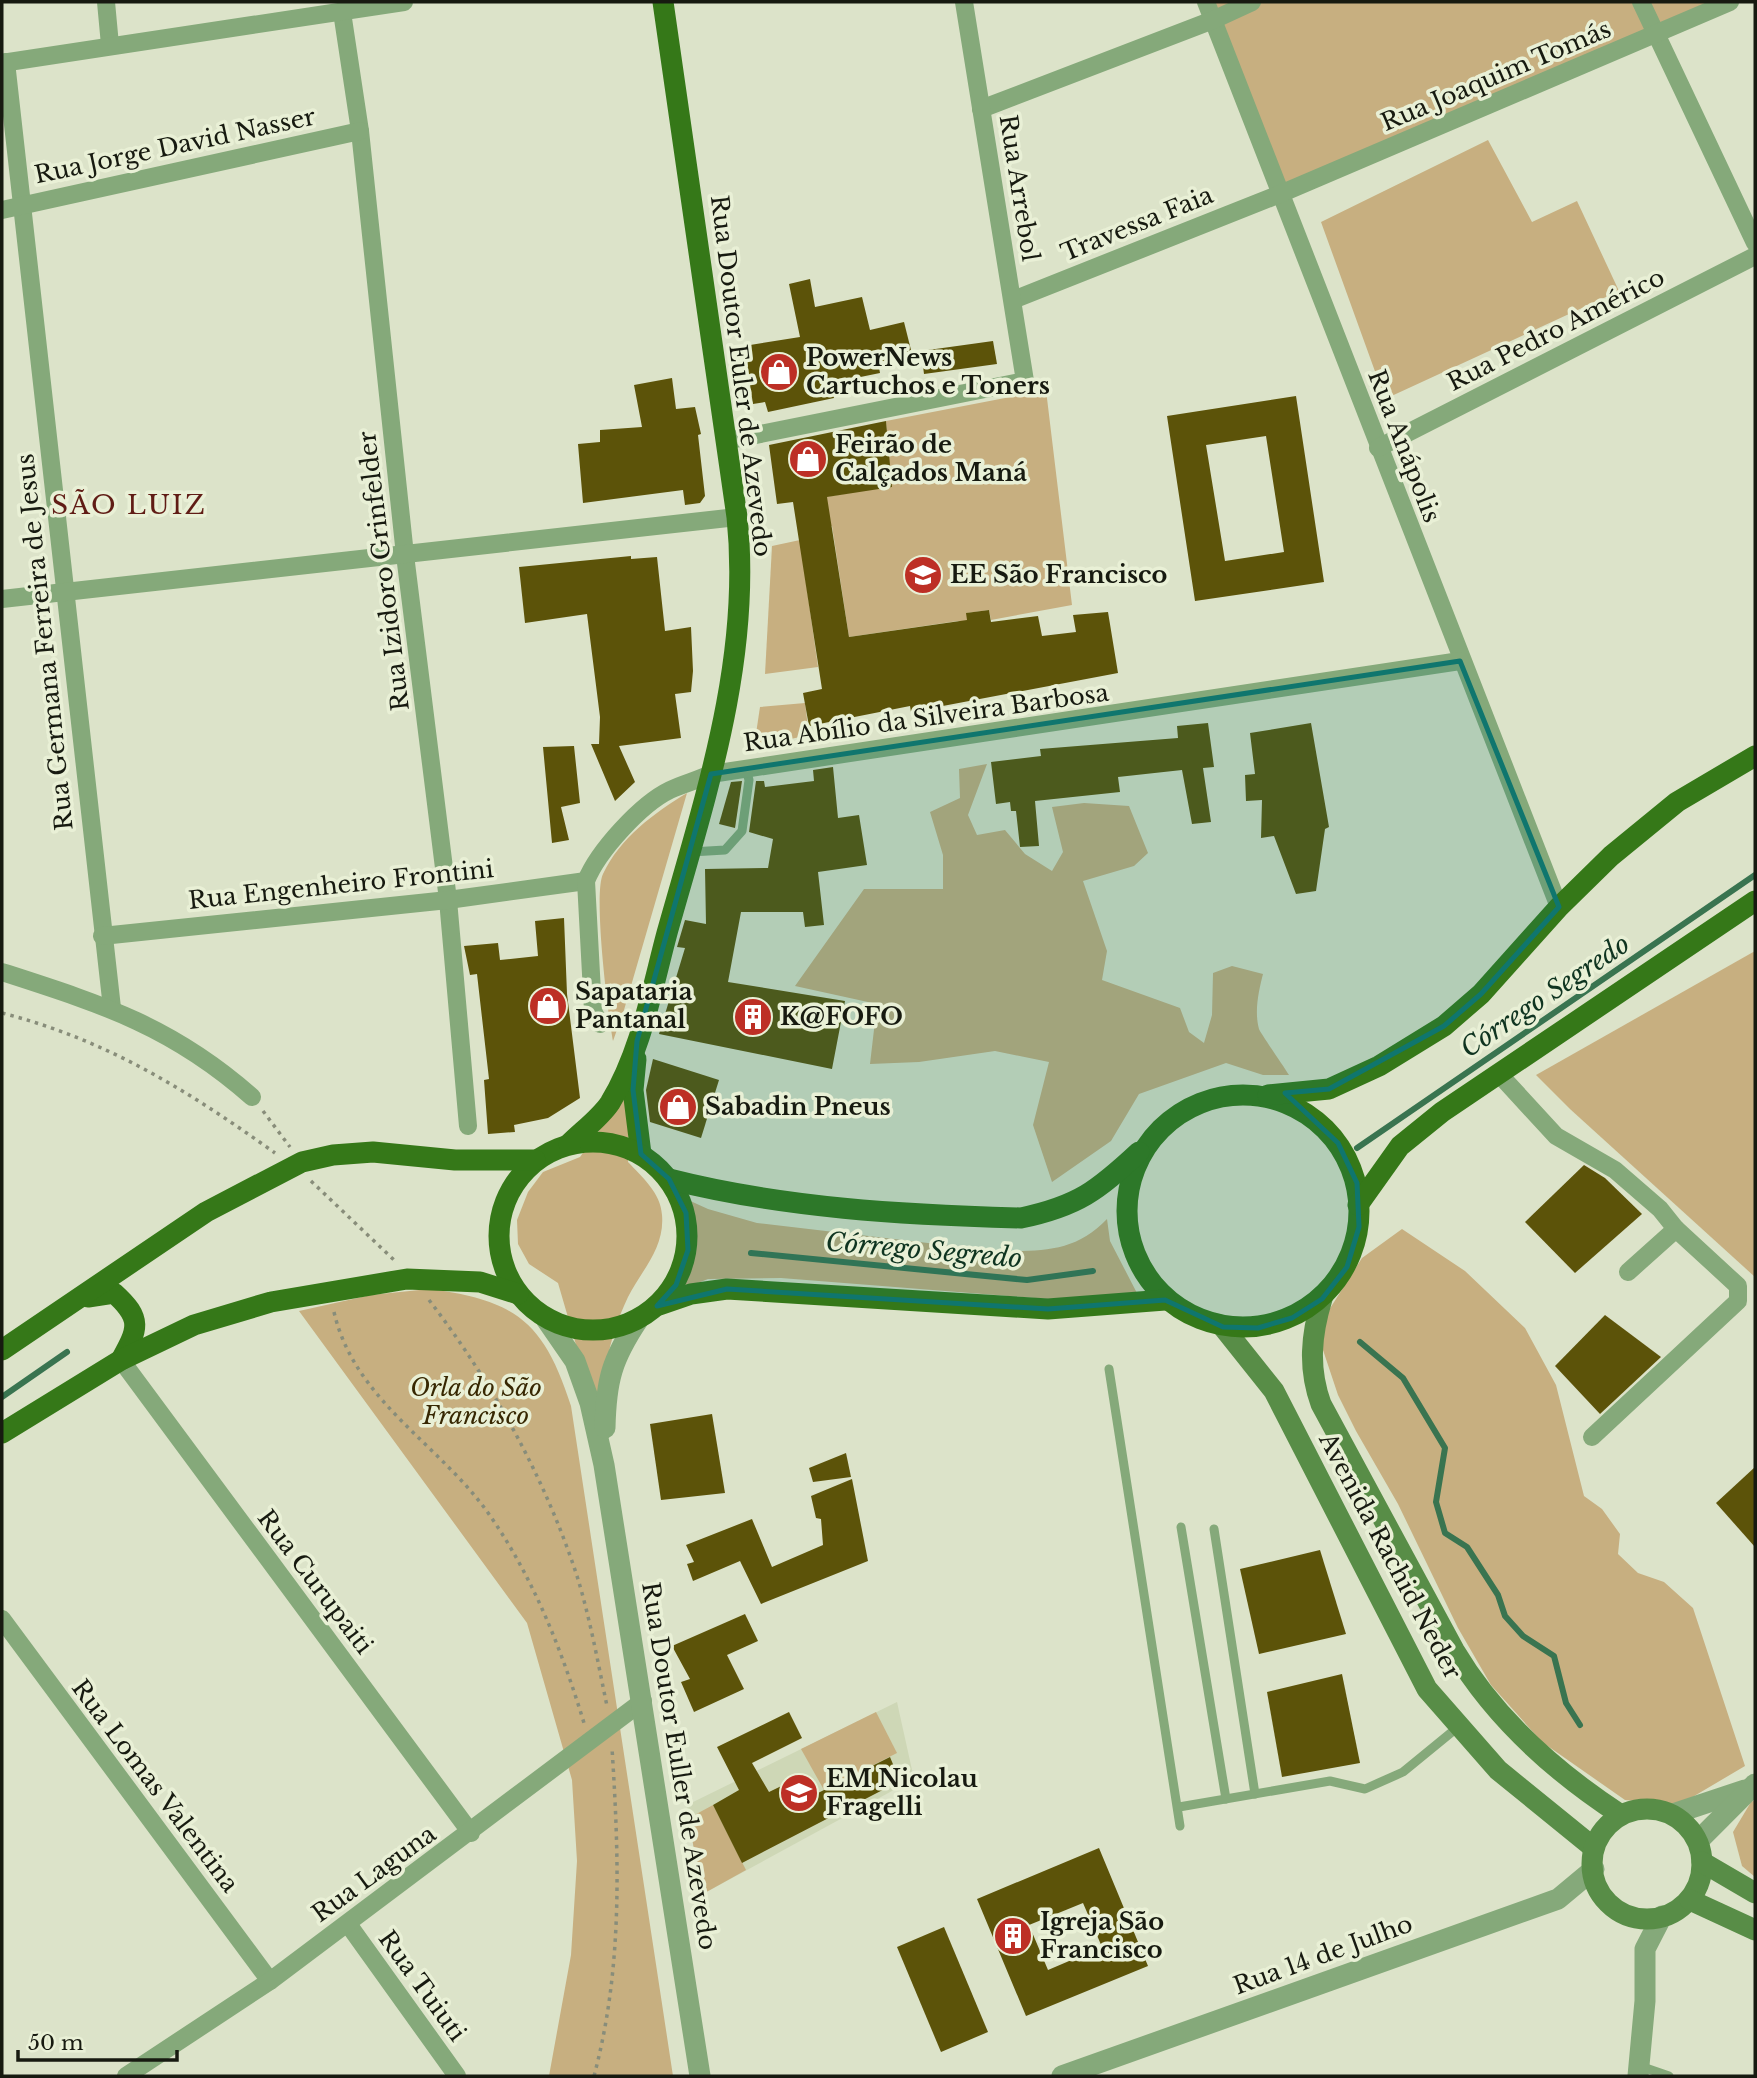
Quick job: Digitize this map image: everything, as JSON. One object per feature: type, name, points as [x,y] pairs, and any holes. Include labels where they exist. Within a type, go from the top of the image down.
[{"type":"main road","name":"Rua Doutor Euler de Azevedo","points":[[637,1041],[727,711],[736,642],[740,570],[737,517],[663,2]]},
{"type":"main road","points":[[669,1179],[721,1192],[790,1202],[1021,1218],[1059,1210],[1101,1187],[1141,1151],[1158,1128],[1181,1110],[1207,1099],[1226,1095],[1264,1096],[1329,1089],[1380,1066],[1444,1026],[1481,994],[1559,907],[1611,856],[1677,802],[1755,756]]},
{"type":"main road","points":[[1358,1205],[1400,1146],[1499,1074],[1755,901]]},
{"type":"main road","points":[[569,1144],[606,1142],[641,1154],[669,1179],[686,1213],[688,1250],[676,1285],[657,1306],[638,1320],[618,1329],[581,1331],[546,1319],[518,1294],[501,1261],[499,1223],[511,1188],[535,1160],[569,1144],[609,1105],[637,1041]]},
{"type":"main road","points":[[637,1041],[633,1090],[641,1154]]},
{"type":"main road","points":[[1141,1151],[1125,1202],[1131,1242],[1134,1256],[1166,1300],[1223,1327],[1258,1328],[1292,1318],[1322,1299],[1346,1267],[1359,1227],[1357,1183],[1338,1143],[1305,1112],[1264,1096]]},
{"type":"main road","points":[[2,1350],[206,1212],[298,1167],[333,1155],[373,1152],[455,1160],[535,1160]]},
{"type":"main road","points":[[2,1433],[121,1360],[194,1325],[271,1302],[407,1279],[480,1282],[518,1294]]},
{"type":"main road","points":[[657,1306],[691,1294],[726,1289],[1048,1309],[1166,1300]]},
{"type":"main road","points":[[76,1300],[107,1291],[114,1293],[128,1305],[134,1315],[135,1334],[121,1360]]},
{"type":"main road","name":"Avenida Rachid Neder","points":[[1322,1299],[1312,1334],[1314,1382],[1321,1404],[1459,1658],[1478,1689],[1541,1754],[1621,1815]]},
{"type":"main road","name":"Avenida Rachid Neder","points":[[1223,1327],[1274,1391],[1427,1689],[1498,1770],[1594,1858]]},
{"type":"main road","points":[[1650,1809],[1673,1814],[1698,1841],[1702,1862],[1700,1882],[1690,1900],[1670,1915],[1640,1919],[1620,1914],[1601,1896],[1594,1858],[1604,1828],[1621,1815],[1650,1809]]},
{"type":"main road","points":[[1702,1862],[1755,1893]]},
{"type":"main road","points":[[1690,1900],[1755,1930]]},
{"type":"street","points":[[106,2],[110,45]]},
{"type":"street","points":[[4,62],[404,2]]},
{"type":"street","name":"Rua Arrebol","points":[[725,440],[1025,381],[964,2]]},
{"type":"street","name":"Rua Anápolis","points":[[1206,2],[1460,661],[1559,907]]},
{"type":"street","points":[[981,109],[1213,20],[1252,2]]},
{"type":"street","points":[[1641,2],[1755,243]]},
{"type":"street","name":"Rua Joaquim Tomás","points":[[1280,194],[1730,2]]},
{"type":"street","name":"Rua Izidoro Grinfelder","points":[[342,12],[359,131],[405,555],[448,900],[468,1126]]},
{"type":"street","name":"Rua Germana Ferreira de Jesus","points":[[4,62],[112,1008]]},
{"type":"street","name":"Rua Jorge David Nasser","points":[[2,210],[359,131]]},
{"type":"street","name":"Travessa Faia","points":[[1013,300],[1280,194]]},
{"type":"street","name":"Rua Pedro Américo","points":[[1378,448],[1755,256]]},
{"type":"street","points":[[2,599],[737,517]]},
{"type":"street","name":"Rua Abílio da Silveira Barbosa","points":[[586,881],[593,862],[617,833],[667,791],[711,774],[1460,661]]},
{"type":"street","points":[[586,881],[593,1011],[600,1024]]},
{"type":"street","name":"Rua Engenheiro Frontini","points":[[102,936],[448,900],[586,881]]},
{"type":"street","points":[[2,972],[112,1008],[189,1047],[252,1097]]},
{"type":"street","points":[[1499,1074],[1556,1136],[1615,1170],[1660,1209],[1676,1229],[1738,1286],[1738,1301],[1592,1437]]},
{"type":"street","points":[[1629,1272],[1676,1229]]},
{"type":"street","name":"Rua Doutor Euller de Azevedo","points":[[546,1319],[575,1361],[590,1403],[604,1465],[700,2076]]},
{"type":"street","name":"Rua Doutor Euller de Azevedo","points":[[604,1465],[605,1396],[616,1353],[638,1320]]},
{"type":"street","name":"Rua Curupaiti","points":[[121,1360],[471,1833]]},
{"type":"street","name":"Rua Lomas Valentina","points":[[2,1619],[270,1981]]},
{"type":"street","name":"Rua Laguna","points":[[126,2076],[270,1981],[471,1833],[643,1701]]},
{"type":"street","points":[[1673,1814],[1753,1786]]},
{"type":"street","points":[[1698,1841],[1753,1786]]},
{"type":"street","name":"Rua 14 de Julho","points":[[1062,2076],[1558,1899],[1594,1858]]},
{"type":"street","points":[[1639,2071],[1645,1948],[1662,1916]]},
{"type":"street","name":"Rua Tuiuti","points":[[348,1924],[457,2076]]},
{"type":"lane","points":[[690,852],[725,850],[742,831],[749,780],[746,769]]},
{"type":"lane","points":[[1109,1369],[1180,1826]]},
{"type":"lane","points":[[1181,1527],[1226,1799]]},
{"type":"lane","points":[[1214,1529],[1255,1794]]},
{"type":"lane","points":[[1179,1807],[1330,1782],[1365,1789],[1403,1772],[1458,1727]]},
{"type":"lane","points":[[1639,2071],[1669,2076]]},
{"type":"path","points":[[2,1013],[114,1052],[150,1069],[298,1167],[401,1269]]},
{"type":"path","points":[[252,1097],[298,1167]]},
{"type":"path","points":[[334,1292],[334,1311],[340,1336],[350,1359],[366,1382],[448,1466],[493,1519],[538,1598],[567,1668],[590,1741]]},
{"type":"path","points":[[428,1298],[449,1326],[499,1406],[543,1490],[577,1577],[611,1725],[619,1865],[613,1979],[594,2076]]},
{"type":"highlighted area","points":[[1460,661],[1559,907],[1481,994],[1444,1026],[1329,1089],[1285,1093],[1338,1143],[1357,1183],[1359,1227],[1347,1267],[1322,1299],[1292,1318],[1258,1328],[1223,1327],[1165,1300],[1048,1309],[727,1289],[657,1306],[676,1285],[688,1250],[686,1213],[669,1179],[641,1154],[633,1090],[637,1041],[711,774]]},
{"type":"shaded area","name":"EM Nicolau Fragelli","points":[[897,1702],[914,1779],[701,1895],[687,1805]]},
{"type":"green space","points":[[1207,2],[1730,2],[1280,194]]},
{"type":"green space","points":[[1488,140],[1532,222],[1577,201],[1619,291],[1385,399],[1321,222]]},
{"type":"green space","name":"EE São Francisco","points":[[1046,390],[1072,605],[991,620],[989,610],[967,613],[968,627],[958,621],[849,637],[832,526],[805,529],[801,501],[891,486],[886,421]]},
{"type":"green space","points":[[800,540],[818,667],[765,674],[772,546]]},
{"type":"green space","points":[[805,703],[809,735],[754,747],[760,707]]},
{"type":"green space","points":[[987,764],[968,815],[977,835],[1005,830],[1025,854],[1052,871],[1063,852],[1052,807],[1084,803],[1129,806],[1148,853],[1134,866],[1083,881],[1107,951],[1102,980],[1180,1008],[1189,1032],[1204,1043],[1212,1015],[1213,973],[1232,966],[1263,974],[1257,1008],[1259,1029],[1289,1075],[1263,1075],[1226,1063],[1139,1094],[1111,1141],[1052,1182],[1033,1125],[1049,1062],[995,1051],[919,1062],[870,1064],[877,1004],[795,986],[864,889],[943,889],[943,855],[930,812],[960,798],[959,769]]},
{"type":"green space","points":[[687,793],[613,1041],[600,929],[600,886],[603,874],[628,838],[662,809]]},
{"type":"green space","points":[[1755,951],[1755,1277],[1536,1075]]},
{"type":"green space","points":[[629,1089],[628,1162],[650,1186],[658,1200],[662,1227],[656,1249],[628,1297],[615,1329],[604,1377],[600,1427],[558,1283],[529,1264],[518,1244],[517,1220],[528,1192],[543,1172],[580,1157]]},
{"type":"green space","points":[[686,1199],[708,1209],[757,1223],[996,1251],[1056,1248],[1082,1238],[1107,1219],[1110,1241],[1139,1297],[1048,1299],[781,1278],[708,1279],[677,1291],[685,1281],[694,1258],[694,1223]]},
{"type":"green space","points":[[1402,1229],[1465,1271],[1525,1328],[1556,1385],[1584,1496],[1602,1509],[1620,1534],[1618,1554],[1638,1573],[1664,1582],[1693,1608],[1745,1766],[1679,1805],[1625,1800],[1542,1742],[1491,1685],[1458,1628],[1398,1504],[1338,1395],[1321,1344],[1322,1321],[1362,1258]]},
{"type":"green space","name":"Orla do São Francisco","points":[[429,1289],[484,1300],[522,1320],[550,1354],[571,1406],[673,2076],[549,2076],[571,1955],[577,1861],[572,1780],[527,1623],[299,1311],[371,1295]]},
{"type":"green space","points":[[876,1712],[897,1753],[824,1790],[801,1749]]},
{"type":"green space","points":[[1755,1800],[1755,1877],[1742,1866],[1733,1832],[1751,1802]]},
{"type":"green space","points":[[713,1805],[746,1870],[701,1895],[689,1818]]},
{"type":"building","points":[[810,279],[815,307],[862,297],[870,330],[904,322],[912,354],[878,362],[880,373],[831,383],[834,398],[768,412],[765,402],[753,404],[744,346],[800,337],[789,284]]},
{"type":"building","points":[[993,341],[997,364],[924,374],[921,351]]},
{"type":"building","points":[[672,378],[676,409],[695,407],[701,434],[698,435],[705,496],[700,503],[685,505],[683,490],[583,503],[578,444],[600,442],[600,430],[642,427],[634,385]]},
{"type":"building","points":[[1296,396],[1324,582],[1195,601],[1167,416]],"holes":[[[1266,436],[1284,552],[1225,561],[1206,445]]]},
{"type":"building","points":[[886,421],[892,487],[827,497],[849,637],[967,620],[966,613],[989,610],[991,622],[1038,616],[1042,636],[1076,632],[1073,615],[1108,612],[1118,673],[911,712],[910,706],[809,726],[803,693],[822,689],[793,502],[777,504],[769,445]]},
{"type":"building","points":[[631,556],[631,559],[657,557],[665,631],[691,627],[693,671],[691,692],[675,694],[681,738],[619,746],[635,782],[615,801],[591,744],[599,744],[600,717],[587,614],[525,623],[519,567]]},
{"type":"building","points":[[1208,723],[1214,767],[1203,768],[1211,822],[1192,824],[1182,770],[1118,777],[1120,792],[1035,801],[1039,846],[1020,847],[1016,811],[1011,811],[1010,802],[996,804],[991,762],[1041,756],[1040,749],[1178,738],[1177,726]]},
{"type":"building","points":[[1311,723],[1329,827],[1325,829],[1316,891],[1296,894],[1274,836],[1261,838],[1262,800],[1246,801],[1245,775],[1255,774],[1250,733]]},
{"type":"building","points":[[574,746],[580,803],[561,807],[569,840],[552,843],[543,747]]},
{"type":"building","points":[[833,767],[838,818],[859,815],[867,865],[818,872],[824,925],[805,927],[803,912],[741,912],[728,982],[845,1001],[832,1069],[659,1034],[685,948],[677,947],[685,920],[706,924],[705,869],[768,868],[773,839],[749,832],[756,781],[764,781],[765,787],[814,781],[813,770]]},
{"type":"building","points":[[742,781],[735,828],[719,824],[731,782]]},
{"type":"building","points":[[564,918],[567,994],[580,1098],[548,1118],[514,1125],[515,1132],[488,1134],[484,1080],[489,1079],[477,974],[470,975],[464,946],[498,943],[500,960],[538,956],[535,921]]},
{"type":"building","name":"Sabadin Pneus","points":[[653,1059],[719,1080],[701,1138],[650,1122],[646,1090]]},
{"type":"building","points":[[1584,1165],[1605,1178],[1642,1214],[1575,1273],[1525,1222]]},
{"type":"building","points":[[1605,1315],[1661,1357],[1600,1414],[1555,1366]]},
{"type":"building","points":[[712,1414],[725,1493],[661,1500],[650,1424]]},
{"type":"building","points":[[846,1453],[851,1477],[813,1482],[809,1468]]},
{"type":"building","points":[[1755,1467],[1755,1547],[1716,1503]]},
{"type":"building","points":[[852,1479],[868,1561],[761,1604],[740,1561],[693,1581],[687,1564],[694,1562],[686,1545],[752,1519],[772,1567],[823,1545],[821,1519],[816,1518],[811,1496]]},
{"type":"building","points":[[1320,1550],[1346,1634],[1259,1654],[1240,1569]]},
{"type":"building","points":[[745,1614],[758,1641],[727,1655],[744,1689],[694,1712],[681,1682],[690,1679],[672,1646]]},
{"type":"building","points":[[1342,1674],[1360,1763],[1282,1777],[1267,1692]]},
{"type":"building","points":[[789,1712],[802,1738],[752,1763],[769,1792],[802,1776],[812,1796],[890,1757],[900,1781],[742,1863],[713,1805],[739,1790],[717,1747]]},
{"type":"building","name":"Igreja São Francisco","points":[[1099,1848],[1148,1966],[1026,2016],[977,1899]],"holes":[[[1083,1903],[1102,1947],[1048,1970],[1029,1925]]]},
{"type":"building","points":[[944,1927],[988,2032],[941,2052],[897,1947]]},
{"type":"waterway","name":"Córrego Segredo","points":[[1357,1148],[1755,875]]},
{"type":"waterway","name":"Córrego Segredo","points":[[751,1253],[1027,1280],[1093,1271]]},
{"type":"waterway","points":[[1360,1342],[1403,1378],[1445,1448],[1436,1502],[1445,1533],[1467,1547],[1498,1595],[1505,1616],[1523,1636],[1554,1656],[1566,1703],[1580,1725]]},
{"type":"waterway","name":"Córrego Segredo","points":[[2,1397],[67,1352]]},
{"type":"place","name":"PowerNews Cartuchos e Toners","points":[[779,372]]},
{"type":"place","name":"Feirão de Calçados Maná","points":[[808,459]]},
{"type":"place","name":"EE São Francisco","points":[[923,575]]},
{"type":"place","name":"Sapataria Pantanal","points":[[548,1006]]},
{"type":"place","name":"K@FOFO","points":[[753,1017]]},
{"type":"place","name":"Sabadin Pneus","points":[[678,1107]]},
{"type":"place","name":"EM Nicolau Fragelli","points":[[799,1793]]},
{"type":"place","name":"Igreja São Francisco","points":[[1013,1936]]},
{"type":"district","name":"SÃO LUIZ","points":[[129,505]]}]
